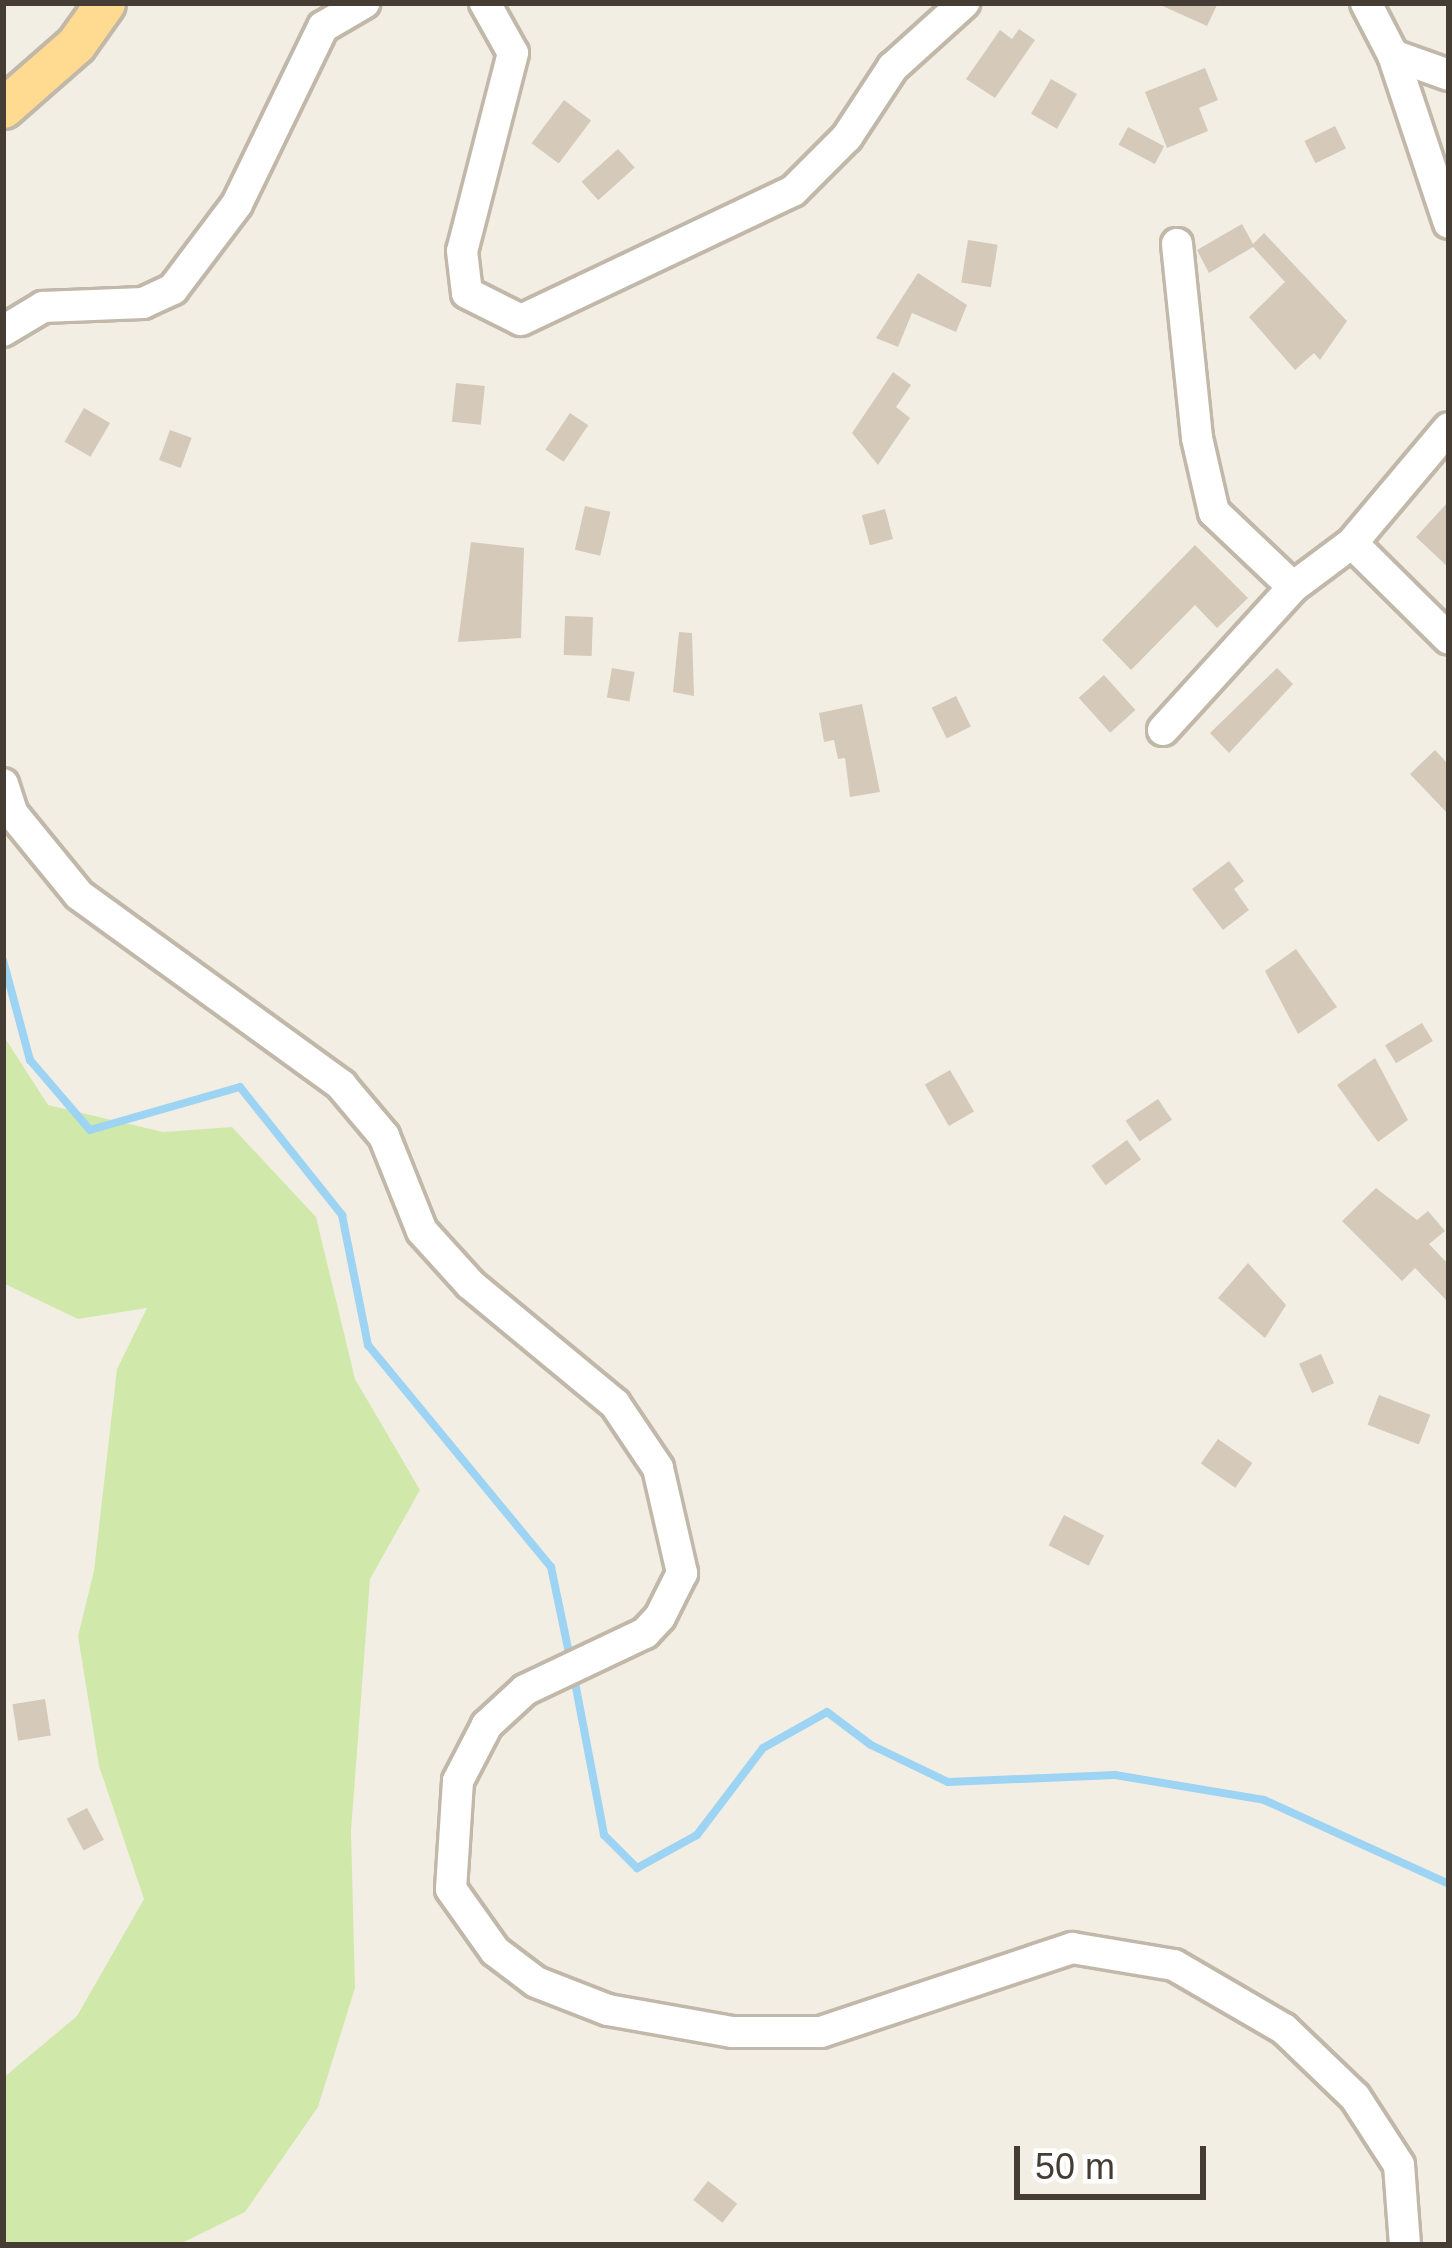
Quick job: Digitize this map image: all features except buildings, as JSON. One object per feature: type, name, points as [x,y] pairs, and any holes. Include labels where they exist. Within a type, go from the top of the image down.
[{"type":"main road","points":[[3,108],[76,44],[105,3]]},
{"type":"street","points":[[3,331],[43,308],[143,303],[173,289],[237,204],[323,27],[364,3]]},
{"type":"street","points":[[485,3],[513,53],[462,250],[466,293],[521,320],[793,191],[848,137],[893,68],[964,3]]},
{"type":"street","points":[[1366,3],[1394,55],[1449,223]]},
{"type":"street","points":[[1394,55],[1449,75]]},
{"type":"street","points":[[1177,244],[1197,438],[1214,512],[1294,587]]},
{"type":"street","points":[[1163,730],[1294,587],[1352,543],[1449,428]]},
{"type":"street","points":[[1352,543],[1449,639]]},
{"type":"street","points":[[3,784],[14,814],[79,895],[341,1085],[384,1136],[422,1231],[470,1284],[615,1404],[658,1468],[682,1573],[660,1618],[630,1638],[524,1690],[488,1725],[458,1781],[451,1889],[494,1951],[536,1982],[608,2010],[732,2032],[821,2032],[1072,1948],[1174,1965],[1284,2030],[1355,2097],[1399,2165],[1405,2245]]},
{"type":"green space","points":[[3,1035],[48,1105],[163,1132],[232,1127],[316,1217],[355,1379],[420,1490],[370,1579],[351,1831],[355,1988],[318,2107],[245,2212],[178,2245],[3,2245],[3,2078],[77,2016],[144,1899],[99,1766],[78,1636],[94,1571],[117,1369],[147,1308],[78,1319],[3,1283]]},
{"type":"waterway","points":[[3,960],[30,1060],[90,1130],[240,1087],[342,1215],[368,1345],[551,1567],[571,1663]]},
{"type":"waterway","points":[[574,1677],[604,1835],[637,1868],[697,1835],[763,1748],[827,1712],[871,1745],[948,1782],[1115,1775],[1264,1800],[1449,1884]]}]
